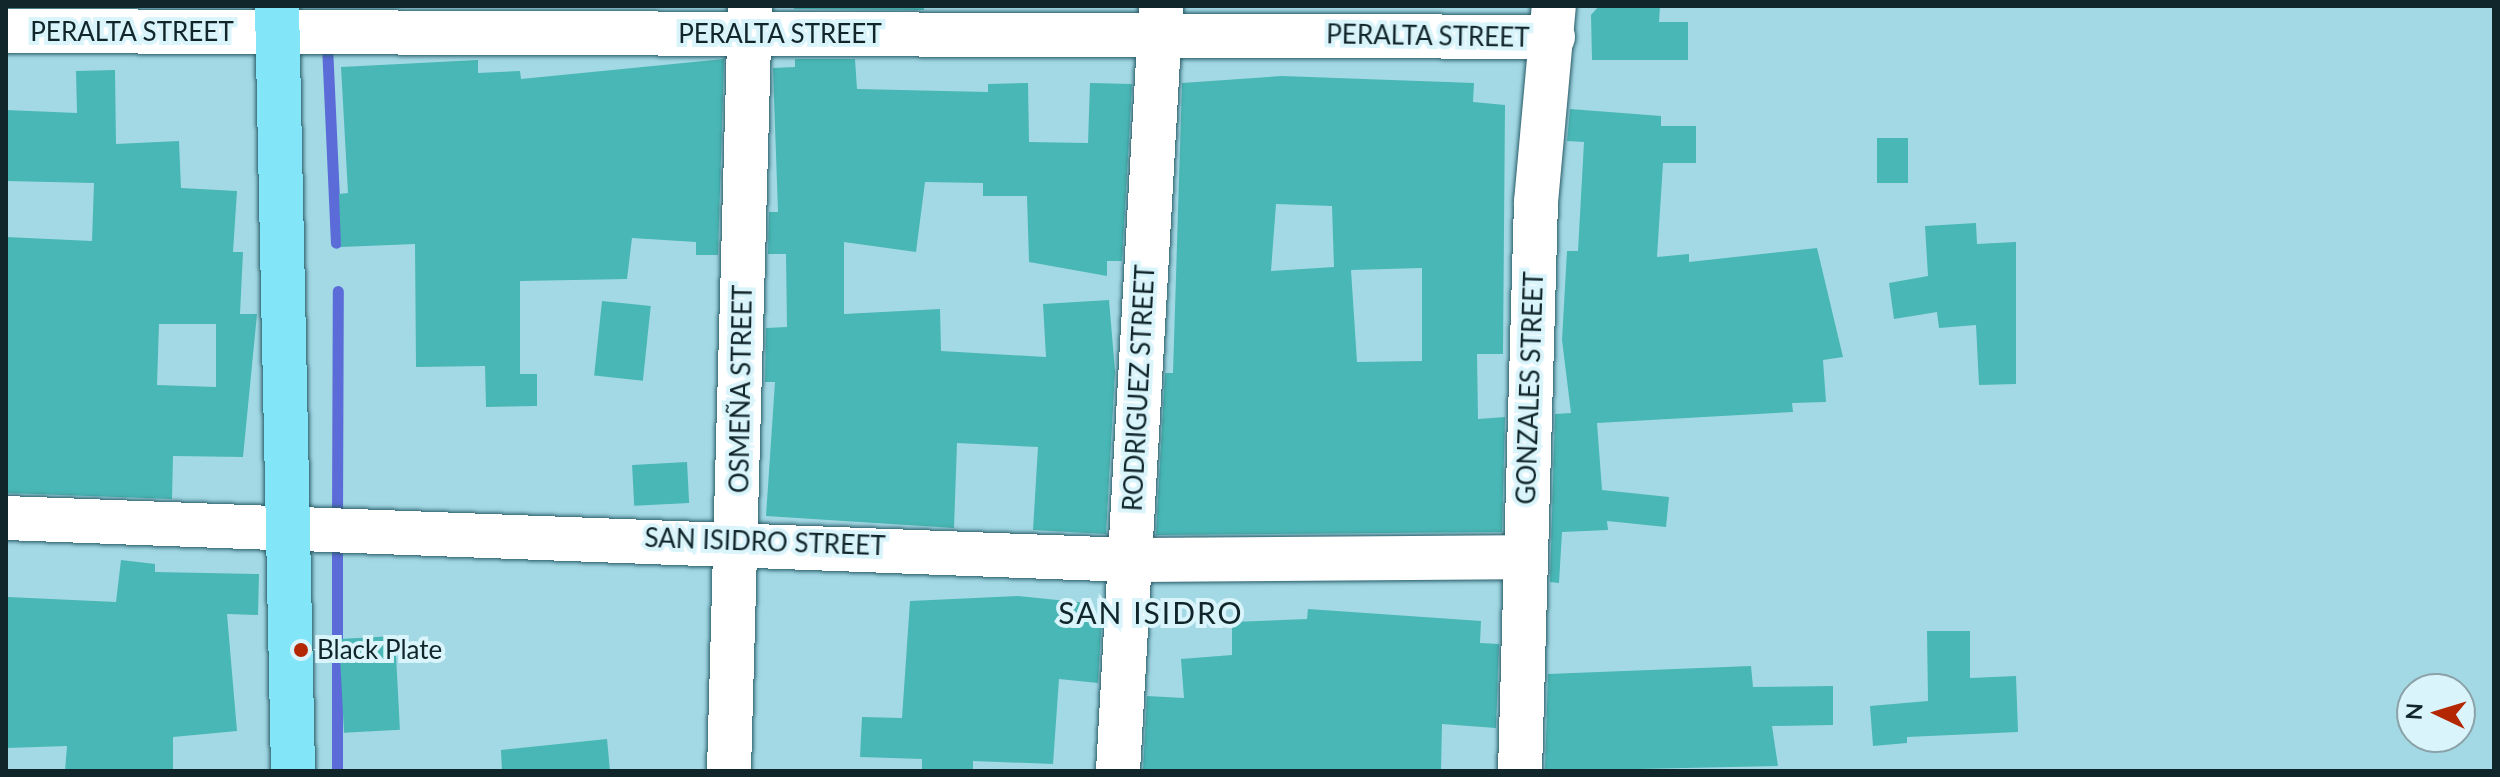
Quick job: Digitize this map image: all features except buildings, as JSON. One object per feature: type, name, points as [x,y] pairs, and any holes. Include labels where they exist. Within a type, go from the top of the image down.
[{"type":"main road","points":[[277,19],[291,526],[293,771]]},
{"type":"street","name":"PERALTA STREET","points":[[6,31],[277,19],[1554,22]]},
{"type":"street","name":"OSMEÑA STREET","points":[[729,771],[738,540],[750,20]]},
{"type":"street","name":"RODRIGUEZ STREET","points":[[1118,771],[1160,20]]},
{"type":"street","name":"GONZALES STREET","points":[[1520,771],[1536,202],[1554,22]]},
{"type":"street","name":"SAN ISIDRO STREET","points":[[6,518],[738,540],[1129,560],[1525,557]]},
{"type":"waterway","points":[[327,45],[336,243]]},
{"type":"waterway","points":[[337,522],[338,291]]},
{"type":"waterway","points":[[337,540],[337,771]]},
{"type":"place","name":"Black Plate","points":[[301,650]]},
{"type":"district","name":"SAN ISIDRO","points":[[1151,612]]}]
